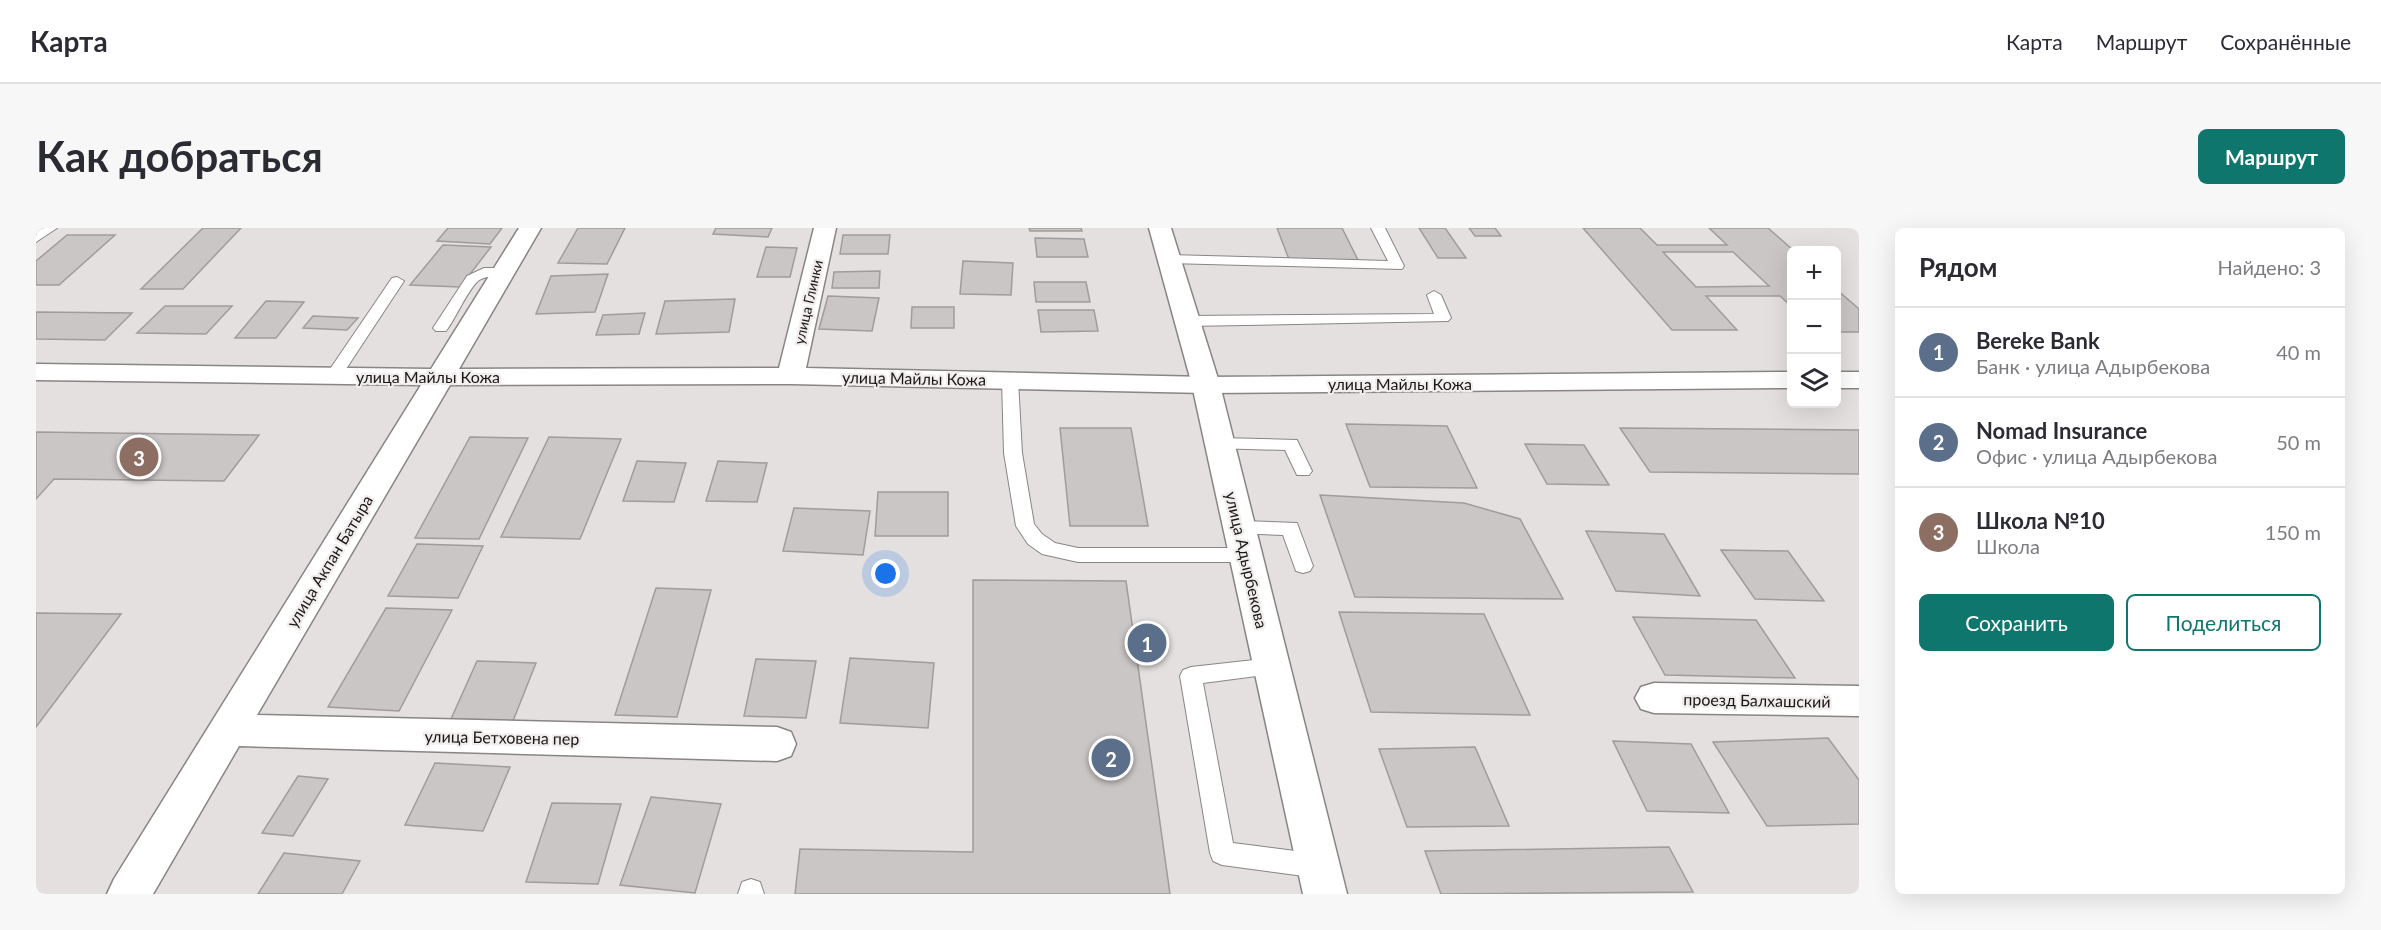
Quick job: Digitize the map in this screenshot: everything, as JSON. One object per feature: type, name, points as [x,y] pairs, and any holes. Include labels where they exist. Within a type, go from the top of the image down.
[{"type":"street","name":"улица Акпан Батыра","points":[[129,894],[438,377],[530,228]]},
{"type":"street","name":"улица Глинки","points":[[791,376],[825,228]]},
{"type":"street","name":"улица Адырбекова","points":[[1160,228],[1206,385],[1322,880]]},
{"type":"street","name":"улица Майлы Кожа","points":[[36,372],[438,377],[791,376],[1206,385],[1787,380]]},
{"type":"street","points":[[1841,380],[1859,380]]},
{"type":"street","name":"проезд Балхашский","points":[[1654,698],[1859,701]]},
{"type":"street","name":"улица Бетховена пер","points":[[228,730],[777,744]]},
{"type":"lane","points":[[36,238],[50,228]]},
{"type":"lane","points":[[1169,259],[1397,266],[1378,228]]},
{"type":"lane","points":[[441,328],[472,279],[484,272],[503,272]]},
{"type":"lane","points":[[334,375],[397,281]]},
{"type":"lane","points":[[1188,321],[1443,318],[1434,295]]},
{"type":"lane","points":[[1011,380],[1013,453],[1024,526],[1035,539],[1049,549],[1078,555],[1243,542],[1290,528],[1303,566]]},
{"type":"lane","points":[[1220,444],[1291,444],[1303,471]]},
{"type":"lane","points":[[1272,667],[1191,676],[1222,853],[1322,880]]},
{"type":"building","points":[[203,228],[241,228],[183,289],[141,289]]},
{"type":"building","points":[[448,228],[502,228],[490,244],[437,241]]},
{"type":"building","points":[[578,228],[625,228],[607,264],[558,263]]},
{"type":"building","points":[[716,228],[772,228],[768,237],[713,234]]},
{"type":"building","points":[[1029,228],[1081,228],[1082,231],[1030,231]]},
{"type":"building","points":[[1277,228],[1342,228],[1359,262],[1290,262]]},
{"type":"building","points":[[1419,228],[1445,228],[1466,258],[1438,258]]},
{"type":"building","points":[[1469,228],[1495,228],[1501,236],[1475,236]]},
{"type":"building","points":[[1583,228],[1640,228],[1657,245],[1727,245],[1709,228],[1768,228],[1788,246],[1787,302],[1780,296],[1706,296],[1737,330],[1672,330]],"holes":[[[1663,252],[1733,252],[1769,286],[1696,287]]]},
{"type":"building","points":[[67,235],[115,235],[59,285],[36,285],[36,261]]},
{"type":"building","points":[[843,235],[890,235],[888,254],[840,254]]},
{"type":"building","points":[[1035,238],[1084,239],[1088,257],[1037,257]]},
{"type":"building","points":[[443,245],[491,247],[460,287],[410,285]]},
{"type":"building","points":[[766,247],[797,248],[790,277],[757,277]]},
{"type":"building","points":[[963,261],[1013,263],[1011,295],[960,294]]},
{"type":"building","points":[[880,271],[879,288],[832,288],[834,272]]},
{"type":"building","points":[[608,274],[595,312],[536,314],[551,276]]},
{"type":"building","points":[[1034,282],[1086,282],[1090,302],[1036,302]]},
{"type":"building","points":[[1841,293],[1859,309],[1859,332],[1841,332]]},
{"type":"building","points":[[828,296],[879,298],[872,331],[819,329]]},
{"type":"building","points":[[735,299],[729,332],[656,334],[665,301]]},
{"type":"building","points":[[266,301],[304,302],[276,338],[235,338]]},
{"type":"building","points":[[165,306],[232,306],[206,334],[137,333]]},
{"type":"building","points":[[912,307],[954,307],[954,328],[911,328]]},
{"type":"building","points":[[1038,310],[1094,310],[1098,331],[1041,332]]},
{"type":"building","points":[[36,312],[132,313],[105,340],[36,339]]},
{"type":"building","points":[[645,313],[639,334],[596,335],[603,315]]},
{"type":"building","points":[[313,316],[358,318],[347,330],[303,328]]},
{"type":"building","points":[[1346,424],[1447,426],[1477,488],[1370,487]]},
{"type":"building","points":[[1060,428],[1131,428],[1148,526],[1070,526]]},
{"type":"building","points":[[1620,428],[1859,430],[1859,474],[1650,472]]},
{"type":"building","points":[[36,432],[259,435],[224,481],[54,479],[36,499]]},
{"type":"building","points":[[470,437],[528,438],[479,539],[415,538]]},
{"type":"building","points":[[549,437],[621,439],[580,539],[501,537]]},
{"type":"building","points":[[1525,444],[1584,445],[1609,485],[1547,484]]},
{"type":"building","points":[[637,461],[686,463],[674,502],[623,501]]},
{"type":"building","points":[[718,461],[767,463],[757,502],[706,501]]},
{"type":"building","points":[[878,492],[948,492],[948,536],[875,536]]},
{"type":"building","points":[[1320,495],[1464,503],[1520,519],[1563,599],[1355,597]]},
{"type":"building","points":[[794,508],[870,511],[863,555],[783,551]]},
{"type":"building","points":[[1586,531],[1664,534],[1700,596],[1616,591]]},
{"type":"building","points":[[417,544],[483,546],[458,598],[388,596]]},
{"type":"building","points":[[1721,550],[1788,551],[1824,601],[1755,599]]},
{"type":"building","points":[[973,580],[1126,581],[1170,894],[795,894],[800,849],[973,852]]},
{"type":"building","points":[[656,588],[711,590],[677,717],[615,715]]},
{"type":"building","points":[[386,608],[452,610],[399,711],[328,707]]},
{"type":"building","points":[[1339,612],[1484,614],[1530,715],[1371,712]]},
{"type":"building","points":[[36,613],[121,614],[36,727]]},
{"type":"building","points":[[1633,617],[1756,620],[1795,678],[1665,675]]},
{"type":"building","points":[[850,658],[934,663],[928,728],[840,723]]},
{"type":"building","points":[[756,659],[816,661],[806,718],[744,716]]},
{"type":"building","points":[[477,661],[536,663],[513,721],[451,719]]},
{"type":"building","points":[[1828,738],[1859,780],[1859,824],[1767,826],[1713,742]]},
{"type":"building","points":[[1613,741],[1691,744],[1729,813],[1647,811]]},
{"type":"building","points":[[1475,747],[1509,826],[1407,827],[1379,749]]},
{"type":"building","points":[[435,763],[510,767],[483,831],[405,825]]},
{"type":"building","points":[[298,776],[328,779],[293,836],[262,833]]},
{"type":"building","points":[[651,797],[721,804],[695,893],[620,885]]},
{"type":"building","points":[[552,803],[621,804],[598,884],[526,882]]},
{"type":"building","points":[[1669,847],[1693,892],[1441,894],[1425,851]]},
{"type":"building","points":[[284,853],[360,861],[342,894],[258,894]]},
{"type":"place","name":"Школа №10","points":[[139,457]]},
{"type":"place","name":"Bereke Bank","points":[[1147,643]]},
{"type":"place","name":"Nomad Insurance","points":[[1111,758]]}]
